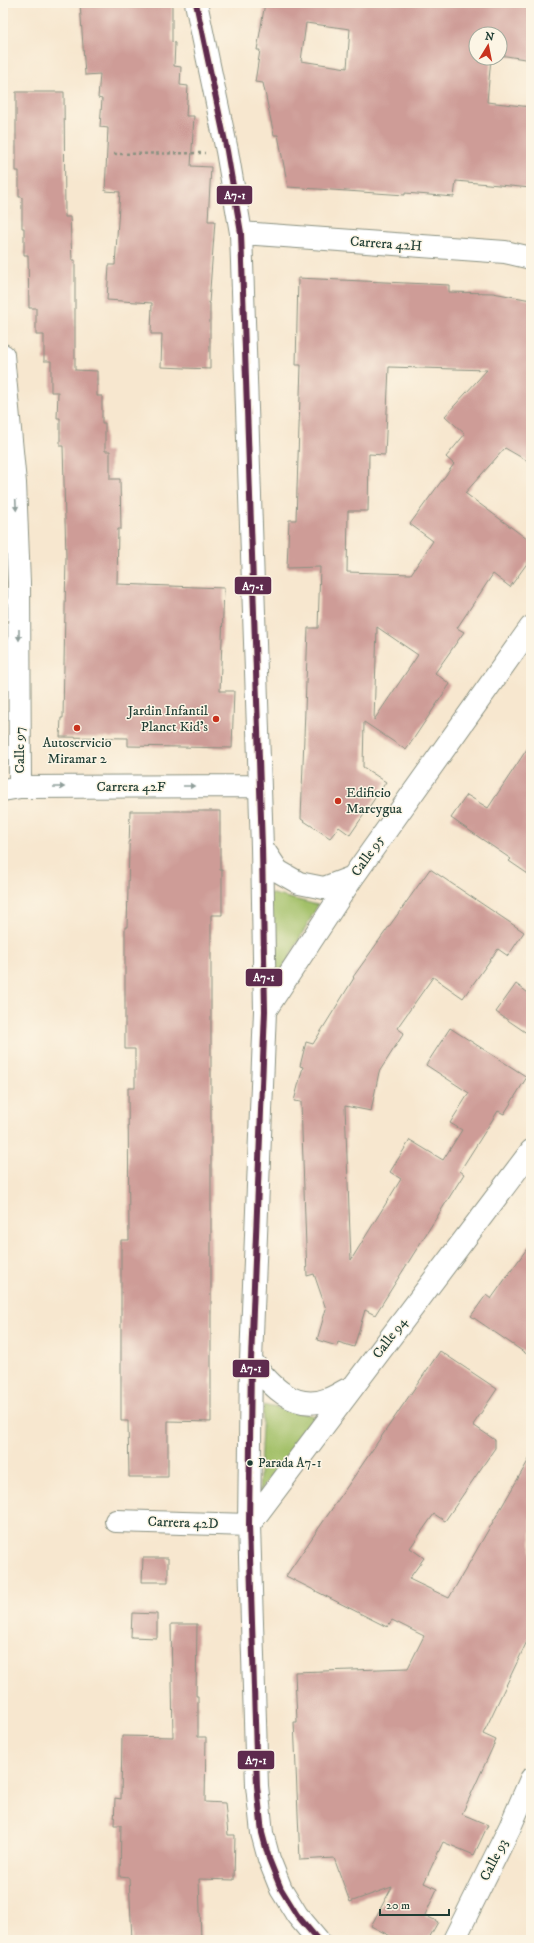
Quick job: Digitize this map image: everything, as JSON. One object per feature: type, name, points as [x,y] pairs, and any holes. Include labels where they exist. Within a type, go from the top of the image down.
[{"type":"street","points":[[196,3],[227,151],[241,233],[262,847],[265,1011],[251,1360],[249,1525],[257,1786],[262,1833],[269,1859],[281,1889],[297,1915],[318,1940]]},
{"type":"street","name":"Carrera 42H","points":[[241,233],[505,252],[531,258]]},
{"type":"street","name":"Calle 97","points":[[3,355],[13,584],[11,788]]},
{"type":"street","name":"Calle 95","points":[[265,1011],[353,877],[531,627]]},
{"type":"street","name":"Carrera 42F","points":[[11,788],[259,786]]},
{"type":"street","points":[[262,847],[278,871],[299,883],[324,888],[353,877]]},
{"type":"street","name":"Calle 94","points":[[249,1525],[531,1150]]},
{"type":"street","points":[[251,1360],[264,1378],[276,1390],[289,1398],[301,1402],[313,1403],[327,1400],[353,1386]]},
{"type":"street","name":"Carrera 42D","points":[[116,1521],[249,1525]]},
{"type":"street","name":"Calle 93","points":[[454,1940],[510,1827],[531,1779]]},
{"type":"path","points":[[114,154],[227,151]]},
{"type":"green space","points":[[269,893],[318,905],[276,981]]},
{"type":"green space","points":[[263,1405],[315,1416],[259,1493]]},
{"type":"building","points":[[80,3],[172,3],[172,42],[175,43],[174,66],[181,67],[180,85],[188,86],[186,116],[194,116],[191,166],[211,167],[208,221],[215,221],[209,303],[210,369],[161,367],[162,334],[151,334],[152,303],[107,300],[109,265],[115,265],[120,192],[105,191],[108,128],[100,127],[102,99],[98,98],[100,74],[85,75]]},
{"type":"building","points":[[265,3],[531,3],[531,60],[508,56],[508,26],[468,26],[468,66],[490,66],[487,102],[531,107],[531,188],[456,181],[454,197],[288,187],[278,135],[274,135],[263,83],[255,82],[260,50],[257,50]],"holes":[[[306,23],[350,29],[347,68],[301,61]]]},
{"type":"building","points":[[16,92],[64,92],[65,217],[70,217],[72,260],[75,260],[75,370],[97,371],[97,396],[102,396],[102,423],[105,423],[105,451],[110,451],[110,479],[120,479],[121,529],[118,529],[117,584],[224,588],[220,691],[234,691],[232,748],[128,746],[128,738],[60,737],[61,718],[63,718],[66,556],[63,446],[60,446],[60,418],[57,418],[58,392],[51,392],[51,361],[44,361],[44,335],[36,335],[36,308],[29,308],[28,255],[24,255],[22,197],[19,197],[19,171],[16,171]]},
{"type":"building","points":[[298,278],[449,285],[449,292],[493,293],[531,300],[531,463],[505,448],[465,493],[531,542],[531,558],[510,587],[493,574],[457,628],[464,632],[435,673],[450,684],[406,750],[364,722],[363,767],[386,782],[350,835],[339,827],[330,838],[301,819],[308,628],[318,628],[320,567],[287,568],[289,520],[296,520],[301,365],[296,365]],"holes":[[[389,367],[487,370],[445,416],[465,434],[446,457],[454,464],[410,524],[433,541],[411,574],[347,572],[348,511],[368,511],[369,454],[385,455]],[[377,627],[418,655],[374,720]]]},
{"type":"building","points":[[531,743],[531,876],[509,861],[511,859],[451,818],[467,795],[488,808]]},
{"type":"building","points":[[130,811],[220,811],[222,915],[211,915],[211,1422],[168,1421],[168,1477],[129,1477],[128,1421],[121,1421],[121,1240],[129,1240],[128,1088],[135,1088],[135,1049],[125,1049],[125,927],[127,927]]},
{"type":"building","points":[[430,869],[524,932],[508,956],[498,949],[463,998],[433,977],[397,1028],[404,1033],[379,1072],[371,1111],[345,1106],[351,1260],[401,1179],[390,1172],[410,1140],[443,1160],[462,1130],[450,1123],[469,1093],[426,1065],[450,1028],[527,1077],[504,1114],[498,1111],[460,1171],[464,1174],[375,1315],[365,1310],[354,1347],[338,1342],[337,1346],[317,1340],[326,1309],[314,1274],[307,1276],[301,1102],[294,1101],[303,1067],[300,1066],[306,1042],[313,1044],[354,978],[353,977]]},
{"type":"building","points":[[516,984],[531,995],[531,1036],[496,1012]]},
{"type":"building","points":[[531,1243],[531,1357],[471,1316],[486,1295],[491,1299]]},
{"type":"building","points":[[440,1351],[497,1389],[473,1425],[495,1440],[495,1448],[445,1521],[434,1514],[410,1548],[424,1558],[409,1579],[449,1598],[531,1456],[531,1633],[483,1734],[496,1740],[462,1814],[488,1825],[474,1855],[443,1842],[424,1883],[437,1889],[425,1915],[438,1922],[428,1940],[398,1940],[371,1926],[392,1887],[350,1902],[334,1858],[300,1860],[294,1722],[297,1722],[295,1672],[408,1668],[424,1636],[392,1620],[387,1627],[286,1576]]},
{"type":"building","points":[[143,1558],[168,1558],[168,1582],[142,1582]]},
{"type":"building","points":[[132,1613],[157,1614],[157,1638],[131,1637]]},
{"type":"building","points":[[171,1624],[197,1624],[196,1696],[198,1696],[198,1737],[206,1737],[205,1802],[225,1803],[228,1835],[235,1835],[234,1880],[199,1879],[201,1940],[132,1940],[129,1878],[120,1877],[121,1825],[114,1825],[115,1798],[121,1799],[122,1736],[173,1737]]},
{"type":"transit line","name":"A7-1","points":[[196,3],[227,151],[241,233],[262,847],[265,1011],[251,1360],[249,1525],[257,1786],[262,1833],[269,1859],[281,1889],[297,1915],[318,1940]]},
{"type":"place","name":"Jardin Infantil Planet Kid's","points":[[216,719]]},
{"type":"place","name":"Autoservicio Miramar 2","points":[[77,728]]},
{"type":"place","name":"Edificio Mareygua","points":[[338,801]]},
{"type":"place","name":"Parada A7-1","points":[[250,1463]]}]
